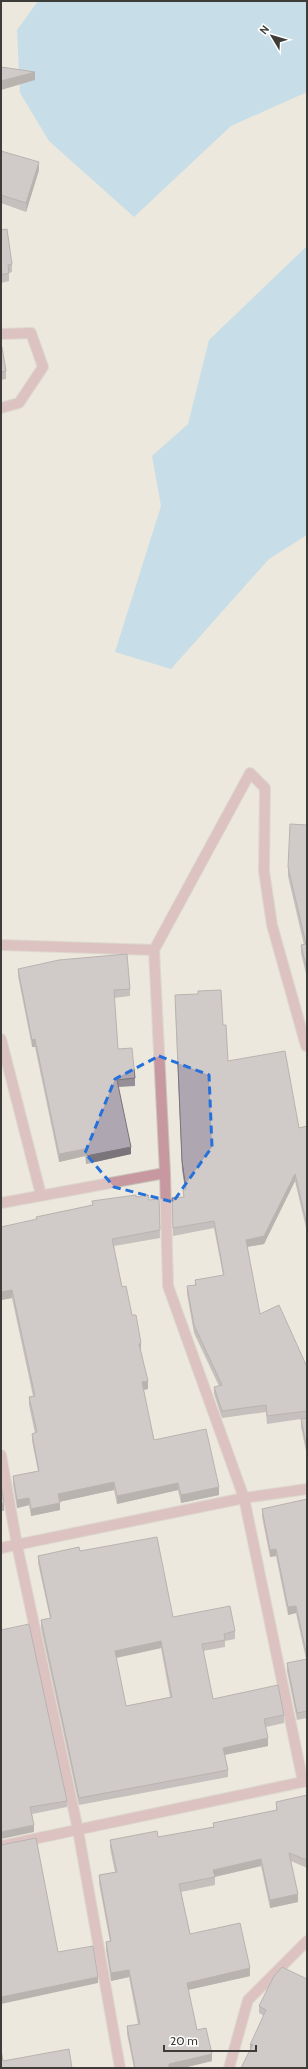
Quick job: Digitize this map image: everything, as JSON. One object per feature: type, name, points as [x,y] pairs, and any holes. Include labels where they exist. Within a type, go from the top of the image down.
[{"type":"street","points":[[1,334],[31,333],[43,367],[19,403],[1,408]]},
{"type":"street","points":[[1,1846],[305,1782],[244,1498],[168,1286],[165,1173],[154,950],[250,773],[266,788],[264,871],[272,925],[306,1046]]},
{"type":"street","points":[[1,945],[154,950]]},
{"type":"street","points":[[1,1038],[41,1196]]},
{"type":"street","points":[[1,1202],[165,1173]]},
{"type":"street","points":[[1,1455],[17,1544],[78,1830],[120,2068]]},
{"type":"street","points":[[1,1548],[244,1498],[307,1489]]},
{"type":"street","points":[[229,2068],[248,2000],[307,1941]]},
{"type":"highlighted area","points":[[159,1056],[209,1075],[212,1147],[173,1202],[114,1187],[85,1153],[115,1079]]},
{"type":"water","points":[[38,1],[307,1],[307,92],[231,126],[134,217],[49,141],[20,93],[17,30]]},
{"type":"water","points":[[307,246],[307,535],[269,559],[171,669],[115,652],[161,506],[152,456],[188,424],[209,340]]},
{"type":"building","points":[[1,67],[35,72],[1,81]]},
{"type":"building","points":[[1,151],[39,162],[26,203],[1,195]]},
{"type":"building","points":[[7,229],[12,264],[8,265],[9,273],[1,275],[1,230]]},
{"type":"building","points":[[1,347],[6,371],[1,372]]},
{"type":"building","points":[[290,824],[307,825],[307,970],[301,945],[306,944],[288,867]]},
{"type":"building","points":[[127,954],[130,989],[114,990],[118,1049],[132,1048],[135,1078],[117,1080],[131,1147],[86,1156],[85,1149],[59,1154],[35,1039],[32,1040],[18,969],[59,960]]},
{"type":"building","points":[[221,990],[223,1025],[226,1025],[228,1061],[285,1051],[299,1128],[307,1126],[307,1225],[295,1174],[264,1236],[246,1240],[260,1314],[279,1305],[307,1367],[307,1411],[267,1416],[266,1405],[222,1411],[214,1387],[222,1385],[194,1325],[187,1286],[196,1285],[195,1280],[224,1275],[214,1221],[173,1228],[172,1198],[184,1197],[183,1190],[186,1189],[182,1161],[175,995],[198,994],[198,991]]},
{"type":"building","points":[[136,1195],[136,1197],[148,1195],[149,1200],[159,1199],[160,1230],[112,1239],[122,1287],[126,1286],[132,1315],[136,1315],[141,1343],[139,1344],[148,1381],[142,1382],[154,1440],[206,1429],[219,1487],[181,1495],[178,1483],[117,1496],[114,1482],[58,1494],[60,1503],[31,1509],[29,1498],[17,1500],[13,1476],[39,1471],[32,1434],[37,1432],[29,1397],[35,1396],[12,1290],[1,1292],[1,1227],[37,1219],[36,1217],[93,1205],[92,1201]]},
{"type":"building","points":[[307,1418],[307,1448],[301,1419]]},
{"type":"building","points":[[1,1484],[4,1503],[1,1504]]},
{"type":"building","points":[[307,1499],[307,1656],[296,1606],[288,1607],[276,1549],[270,1550],[262,1509]]},
{"type":"building","points":[[157,1537],[173,1617],[230,1606],[235,1631],[224,1634],[225,1640],[202,1644],[213,1699],[278,1685],[284,1715],[264,1719],[268,1738],[223,1748],[228,1770],[79,1798],[41,1620],[51,1618],[38,1556],[79,1547],[80,1551]],"holes":[[[161,1641],[172,1697],[126,1706],[115,1651]]]},
{"type":"building","points":[[29,1624],[67,1801],[30,1807],[34,1825],[1,1832],[1,1630]]},
{"type":"building","points":[[307,1659],[307,1711],[297,1713],[287,1663]]},
{"type":"building","points":[[307,1795],[307,1860],[289,1853],[298,1894],[270,1900],[261,1859],[213,1870],[215,1877],[179,1884],[190,1934],[240,1923],[250,1968],[187,1983],[197,2030],[206,2028],[212,2054],[169,2064],[169,2068],[135,2068],[127,2026],[140,2024],[129,1970],[111,1973],[106,1942],[111,1941],[99,1875],[117,1872],[110,1840],[157,1831],[158,1837],[214,1827],[213,1823],[277,1810],[276,1802]]},
{"type":"building","points":[[36,1838],[58,1952],[93,1946],[98,1977],[1,1997],[1,1845]]},
{"type":"building","points":[[282,1967],[307,1979],[307,2068],[241,2068],[253,2044],[250,2045],[266,2010],[259,2006],[274,1976]]},
{"type":"building","points":[[69,2049],[72,2068],[1,2068],[1,2050],[3,2061]]}]
